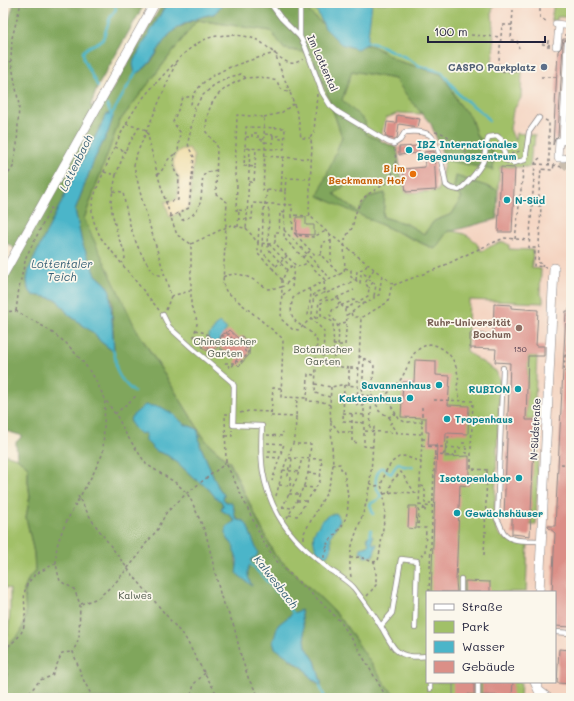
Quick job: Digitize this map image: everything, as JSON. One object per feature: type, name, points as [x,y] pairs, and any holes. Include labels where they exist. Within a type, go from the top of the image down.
[{"type":"street","points":[[3,275],[155,3]]},
{"type":"street","points":[[556,46],[556,25],[571,26]]},
{"type":"street","points":[[564,158],[558,158],[559,141],[563,141],[568,44]]},
{"type":"street","name":"N-Südstraße","points":[[539,591],[554,268]]},
{"type":"street","points":[[535,683],[539,691],[548,698]]},
{"type":"lane","name":"Im Lottental","points":[[270,3],[281,18],[300,37],[305,46],[322,92],[330,106],[370,132],[394,144]]},
{"type":"lane","points":[[300,37],[300,10],[302,3]]},
{"type":"lane","points":[[394,144],[400,140],[405,132],[414,131],[430,135],[436,143],[446,185],[450,188],[459,190],[466,185],[484,161],[486,142],[489,137],[496,136],[501,139],[506,160],[513,163],[525,160],[529,132],[539,118]]},
{"type":"lane","points":[[163,315],[169,327],[232,382],[234,386],[232,425],[262,426],[262,470],[266,487],[278,514],[293,537],[304,549],[353,587],[381,626],[395,649],[402,654],[412,657],[426,656]]},
{"type":"lane","points":[[503,368],[497,519],[505,535],[512,539],[541,541]]},
{"type":"lane","points":[[381,626],[392,613],[401,559],[417,561],[415,628]]},
{"type":"lane","points":[[461,579],[461,591]]},
{"type":"lane","points":[[556,632],[571,633]]},
{"type":"lane","points":[[430,683],[430,689]]},
{"type":"lane","points":[[478,683],[478,696]]},
{"type":"path","points":[[3,176],[8,174],[12,167],[17,145],[19,105],[11,60],[12,38],[21,3]]},
{"type":"path","points":[[540,3],[540,17],[546,23],[556,25]]},
{"type":"path","points":[[513,10],[511,40],[517,41],[519,48]]},
{"type":"path","points":[[512,25],[502,25],[498,71],[516,72]]},
{"type":"path","points":[[177,60],[146,130],[135,158],[134,166],[144,206],[171,296],[163,315],[101,238],[95,226],[93,217],[92,207],[95,192],[126,124],[152,87],[177,60],[191,47],[202,41],[226,35],[241,36],[255,39],[264,44],[283,60],[290,63],[296,63],[309,56]]},
{"type":"path","points":[[471,35],[501,36]]},
{"type":"path","points":[[275,53],[295,103],[301,138],[310,138]]},
{"type":"path","points":[[195,109],[191,104],[198,89],[216,74],[239,64],[275,53]]},
{"type":"path","points":[[3,72],[11,60]]},
{"type":"path","points":[[170,218],[189,208],[194,156],[189,148],[188,142],[195,109],[201,97],[214,85],[230,77],[242,74],[246,78]]},
{"type":"path","points":[[541,77],[556,78]]},
{"type":"path","points":[[290,92],[283,92],[279,88],[276,81],[270,78],[246,78],[224,88],[216,96],[209,110],[206,122],[206,132],[217,144],[216,194],[226,202],[223,284],[226,291],[281,337],[283,341],[281,397],[307,398],[307,401],[323,402],[330,405]]},
{"type":"path","points":[[165,202],[178,200],[179,177],[172,166],[175,154],[178,152],[180,132],[173,122],[183,98],[194,96]]},
{"type":"path","points":[[310,138],[314,132],[316,96]]},
{"type":"path","points":[[247,211],[236,210],[237,185],[235,176],[237,115],[264,116],[282,112],[295,103]]},
{"type":"path","points":[[263,140],[264,116]]},
{"type":"path","points":[[539,118],[549,122],[549,165]]},
{"type":"path","points":[[126,124],[146,130]]},
{"type":"path","points":[[122,263],[125,258],[124,250],[118,237],[111,201],[116,175],[125,151],[139,127]]},
{"type":"path","points":[[245,148],[284,149],[285,128],[246,127],[244,166],[255,167]]},
{"type":"path","points":[[146,130],[170,218],[177,235],[191,244]]},
{"type":"path","points":[[435,132],[441,132],[446,135],[481,165]]},
{"type":"path","points":[[246,137],[252,137],[252,133],[258,134],[258,139],[263,140],[263,142],[273,143],[273,136]]},
{"type":"path","points":[[264,134],[280,136],[280,139],[284,139]]},
{"type":"path","points":[[310,138],[312,144],[310,216]]},
{"type":"path","points":[[265,142],[263,190],[285,191]]},
{"type":"path","points":[[330,397],[314,394],[317,341],[315,336],[293,320],[291,316],[291,303],[293,298],[298,294],[344,272],[345,240],[352,227],[358,206],[362,199],[382,186],[391,177],[396,159],[394,144]]},
{"type":"path","points":[[115,147],[125,151]]},
{"type":"path","points":[[250,148],[246,228],[258,243]]},
{"type":"path","points":[[249,182],[254,182],[256,148]]},
{"type":"path","points":[[504,156],[526,149]]},
{"type":"path","points":[[158,175],[169,157],[175,154]]},
{"type":"path","points":[[264,156],[311,159]]},
{"type":"path","points":[[281,191],[283,157]]},
{"type":"path","points":[[540,158],[535,164],[529,248],[535,248],[534,266],[542,267],[543,263],[538,263],[541,206],[538,206],[540,169],[553,170],[554,165]]},
{"type":"path","points":[[515,239],[525,160]]},
{"type":"path","points":[[535,164],[562,167]]},
{"type":"path","points":[[179,213],[182,220],[192,216],[200,208],[203,176],[207,172],[217,170]]},
{"type":"path","points":[[104,172],[116,175]]},
{"type":"path","points":[[310,179],[286,178],[284,238],[325,282],[324,293]]},
{"type":"path","points":[[267,190],[263,216],[262,252],[276,266]]},
{"type":"path","points":[[113,191],[123,192],[132,233],[148,266],[156,275],[165,275]]},
{"type":"path","points":[[16,311],[19,288],[26,257],[56,199]]},
{"type":"path","points":[[238,219],[252,219],[253,203],[292,205],[293,231],[314,254],[321,255],[340,275]]},
{"type":"path","points":[[266,204],[270,210],[268,249],[287,270]]},
{"type":"path","points":[[238,228],[239,210]]},
{"type":"path","points":[[285,213],[280,212],[279,232],[275,232],[275,243],[297,267],[308,263]]},
{"type":"path","points":[[292,215],[310,216],[330,234],[394,285]]},
{"type":"path","points":[[191,244],[231,225],[238,228],[246,228]]},
{"type":"path","points":[[259,226],[258,254],[282,280]]},
{"type":"path","points":[[284,230],[331,279]]},
{"type":"path","points":[[296,235],[313,237],[326,230]]},
{"type":"path","points":[[330,234],[331,266]]},
{"type":"path","points":[[351,312],[352,316],[361,318],[388,302],[391,288],[394,285],[439,268],[504,238],[530,240]]},
{"type":"path","points":[[321,255],[323,242],[331,242]]},
{"type":"path","points":[[258,243],[275,243]]},
{"type":"path","points":[[191,244],[191,306],[196,316],[196,330],[191,347]]},
{"type":"path","points":[[269,244],[291,267]]},
{"type":"path","points":[[303,257],[311,250]]},
{"type":"path","points":[[273,269],[287,256]]},
{"type":"path","points":[[294,263],[287,270],[282,280],[281,319],[292,329],[299,330],[311,318]]},
{"type":"path","points":[[282,296],[292,287],[294,263]]},
{"type":"path","points":[[355,280],[357,271],[365,268],[368,264]]},
{"type":"path","points":[[345,268],[351,270],[351,277],[360,283],[361,274],[364,274],[376,284],[374,299],[363,304],[347,315]]},
{"type":"path","points":[[369,288],[365,283],[374,269]]},
{"type":"path","points":[[223,277],[231,274],[249,277],[268,290],[282,287],[293,278]]},
{"type":"path","points":[[374,296],[379,295],[382,275]]},
{"type":"path","points":[[315,297],[355,280]]},
{"type":"path","points":[[345,309],[368,296],[369,288],[373,282]]},
{"type":"path","points":[[309,289],[311,294],[308,315],[324,331],[323,360],[316,360]]},
{"type":"path","points":[[318,304],[318,320],[312,314],[314,293],[325,289]]},
{"type":"path","points":[[354,290],[321,303],[321,315],[334,322],[334,366],[359,368]]},
{"type":"path","points":[[171,296],[191,291]]},
{"type":"path","points":[[327,300],[329,296]]},
{"type":"path","points":[[313,305],[318,304],[319,301],[329,296]]},
{"type":"path","points":[[338,298],[341,303],[338,304],[340,306]]},
{"type":"path","points":[[338,345],[338,326],[330,315],[333,309],[354,300],[363,304]]},
{"type":"path","points":[[340,306],[345,309]]},
{"type":"path","points":[[571,308],[569,310],[567,353],[565,356],[564,371],[571,372]]},
{"type":"path","points":[[333,345],[345,345],[347,315],[345,315],[345,309]]},
{"type":"path","points":[[3,312],[16,311],[46,328],[66,343],[94,377],[105,399],[146,464],[176,483],[187,493],[206,534],[221,597],[234,626],[241,656],[249,680],[260,698]]},
{"type":"path","points":[[361,318],[357,405],[364,406],[364,446],[372,447]]},
{"type":"path","points":[[338,326],[347,322]]},
{"type":"path","points":[[196,330],[213,339],[207,347],[220,355]]},
{"type":"path","points":[[225,332],[231,335],[232,341],[242,338],[247,344],[244,349],[246,356],[240,363],[236,360],[234,364]]},
{"type":"path","points":[[212,351],[220,342],[219,340],[222,336],[229,334]]},
{"type":"path","points":[[372,400],[381,400],[401,379],[417,350],[430,344],[443,348],[449,352],[458,375],[458,392],[461,401]]},
{"type":"path","points":[[218,355],[223,349]]},
{"type":"path","points":[[353,587],[350,571],[350,558],[352,544],[366,504],[370,483],[374,432],[374,427],[370,427],[374,366],[371,362],[359,356]]},
{"type":"path","points":[[364,358],[362,395],[372,396]]},
{"type":"path","points":[[349,368],[349,385]]},
{"type":"path","points":[[307,398],[308,374],[315,375]]},
{"type":"path","points":[[571,380],[571,398]]},
{"type":"path","points":[[315,384],[331,387],[344,385],[358,386]]},
{"type":"path","points":[[344,385],[343,421],[364,423]]},
{"type":"path","points":[[373,385],[383,387],[387,393]]},
{"type":"path","points":[[304,549],[304,533],[327,492],[332,479],[333,465],[330,420],[331,387]]},
{"type":"path","points":[[281,388],[273,388],[271,416],[297,418]]},
{"type":"path","points":[[114,414],[136,396]]},
{"type":"path","points":[[385,396],[399,419],[405,422],[422,422]]},
{"type":"path","points":[[274,506],[278,485],[294,444],[297,418],[297,397]]},
{"type":"path","points":[[93,698],[83,679],[73,652],[79,638],[81,621],[80,604],[74,589],[60,581],[56,559],[59,540],[65,525],[78,497],[93,474],[103,453],[105,399]]},
{"type":"path","points":[[343,400],[357,401]]},
{"type":"path","points":[[372,400],[378,407],[379,411],[389,417],[392,422],[390,424],[397,430],[397,433]]},
{"type":"path","points":[[434,400],[473,401],[471,449],[466,449]]},
{"type":"path","points":[[417,561],[426,552],[426,528],[418,528],[422,446],[422,404]]},
{"type":"path","points":[[233,415],[249,411],[272,412]]},
{"type":"path","points":[[343,413],[364,415]]},
{"type":"path","points":[[225,414],[226,463],[262,537],[278,564],[340,621],[384,693],[389,698]]},
{"type":"path","points":[[352,414],[352,442],[359,443]]},
{"type":"path","points":[[389,417],[394,414],[397,415]]},
{"type":"path","points":[[408,418],[409,422]]},
{"type":"path","points":[[330,420],[339,432],[352,432]]},
{"type":"path","points":[[364,431],[421,434]]},
{"type":"path","points":[[268,435],[282,436],[283,432]]},
{"type":"path","points":[[225,436],[232,436]]},
{"type":"path","points":[[443,455],[448,447],[448,437],[452,437]]},
{"type":"path","points":[[422,439],[428,439]]},
{"type":"path","points":[[267,443],[284,444],[271,483]]},
{"type":"path","points":[[283,523],[297,501],[308,473],[311,444],[294,444]]},
{"type":"path","points":[[462,444],[465,444],[466,453],[471,453],[471,469],[488,470],[484,555]]},
{"type":"path","points":[[422,446],[461,448]]},
{"type":"path","points":[[429,591],[435,446]]},
{"type":"path","points":[[434,455],[456,456],[456,448]]},
{"type":"path","points":[[266,451],[282,451]]},
{"type":"path","points":[[350,558],[360,557],[373,562],[378,561],[385,513],[384,494],[381,485],[386,470],[392,462],[399,457],[404,456],[421,462]]},
{"type":"path","points":[[265,457],[279,458]]},
{"type":"path","points":[[288,458],[322,458],[320,481],[316,488],[297,516],[289,514]]},
{"type":"path","points":[[278,514],[289,494],[291,486],[291,477],[288,476],[292,458]]},
{"type":"path","points":[[291,486],[299,472],[302,458]]},
{"type":"path","points":[[80,604],[98,598],[116,583],[158,529],[166,513],[187,493],[226,463]]},
{"type":"path","points":[[324,555],[327,550],[325,549],[327,544],[343,526],[346,516],[348,496],[343,469],[341,469],[340,464],[333,465]]},
{"type":"path","points":[[561,464],[571,465]]},
{"type":"path","points":[[283,470],[299,472]]},
{"type":"path","points":[[389,493],[392,481],[401,472],[415,493]]},
{"type":"path","points":[[308,473],[321,474]]},
{"type":"path","points":[[370,483],[375,486],[381,485]]},
{"type":"path","points":[[278,485],[291,486]]},
{"type":"path","points":[[420,486],[425,487],[425,503],[431,504]]},
{"type":"path","points":[[303,487],[316,488]]},
{"type":"path","points":[[571,489],[569,489],[568,504],[571,504]]},
{"type":"path","points":[[384,494],[420,493]]},
{"type":"path","points":[[289,494],[300,494]]},
{"type":"path","points":[[78,497],[93,522],[127,568],[186,639],[219,698]]},
{"type":"path","points":[[297,501],[307,501]]},
{"type":"path","points":[[419,505],[424,506],[424,511],[425,506],[432,507]]},
{"type":"path","points":[[282,507],[293,508]]},
{"type":"path","points":[[363,601],[376,585],[376,570],[374,561]]},
{"type":"path","points":[[7,698],[4,680],[8,675],[7,647],[22,632],[26,614],[25,588],[27,582],[33,578],[34,574],[56,563]]},
{"type":"path","points":[[25,698],[40,680],[52,676],[62,653],[73,652]]},
{"type":"path","points":[[186,696],[191,696],[194,684],[205,673]]},
{"type":"shaded area","name":"Ruhr-Universität Bochum","points":[[253,3],[571,3],[571,698],[520,698],[521,683],[556,683],[556,591],[526,591],[528,543],[509,541],[499,534],[496,529],[494,523],[496,371],[467,352],[469,300],[540,294],[541,269],[532,269],[500,242],[481,251],[435,249]]},
{"type":"green space","name":"Kalwes","points":[[14,3],[145,3],[98,86],[90,107],[106,100],[163,3],[167,3],[134,60],[138,72],[143,70],[151,62],[160,45],[174,30],[200,17],[214,14],[223,3],[307,3],[310,13],[342,41],[373,46],[398,61],[441,74],[452,89],[457,101],[471,118],[477,137],[490,145],[494,161],[493,170],[445,160],[431,124],[410,100],[395,79],[352,71],[342,100],[365,121],[366,134],[397,148],[402,178],[384,184],[374,181],[349,182],[334,194],[358,212],[369,197],[385,193],[383,217],[407,224],[424,234],[434,221],[452,214],[462,197],[453,192],[456,176],[498,190],[497,219],[448,231],[435,249],[318,196],[342,137],[326,90],[310,53],[284,49],[271,31],[197,20],[119,122],[84,219],[136,329],[206,441],[229,462],[274,554],[342,620],[387,687],[399,698],[3,698],[3,656],[7,647],[21,632],[26,615],[24,590],[29,578],[35,571],[34,553],[26,517],[30,496],[28,467],[17,458],[16,442],[23,436],[3,430],[3,282],[19,254],[11,245],[3,242],[3,41]],"holes":[[[107,114],[111,114],[108,132],[94,160],[75,210],[82,243],[96,275],[106,284],[112,301],[114,352],[100,341],[95,334],[69,315],[57,300],[33,295],[28,289],[27,280],[45,235]],[[173,414],[183,424],[198,430],[200,445],[218,487],[224,495],[223,499],[234,507],[234,514],[238,520],[244,521],[248,578],[251,585],[237,567],[234,546],[228,540],[235,522],[231,516],[221,510],[223,505],[221,500],[217,499],[207,487],[195,479],[178,463],[167,455],[156,451],[144,433]],[[301,610],[306,647],[315,661],[321,687],[310,677],[305,669],[289,659]]]},
{"type":"green space","points":[[307,3],[494,3],[492,12],[494,45],[492,64],[497,69],[522,70],[521,98],[513,111],[510,129],[515,141],[516,133],[535,135],[534,146],[532,146],[530,167],[500,167],[498,190],[456,176],[453,192],[462,197],[452,214],[434,221],[424,234],[407,224],[383,217],[385,193],[369,197],[358,212],[334,194],[349,182],[374,181],[384,184],[402,178],[406,193],[438,191],[445,160],[464,163],[494,161],[490,145],[477,137],[471,118],[457,101],[452,89],[441,74],[398,61],[373,46],[342,41],[310,13]]},
{"type":"green space","points":[[554,3],[571,3],[571,17],[557,17],[557,21],[551,20]]},
{"type":"green space","name":"Botanischer Garten","points":[[197,20],[271,31],[284,49],[310,53],[326,90],[342,137],[319,196],[434,249],[448,231],[459,232],[472,238],[481,251],[500,242],[504,242],[509,245],[509,249],[533,250],[532,268],[541,269],[540,294],[543,297],[543,303],[469,300],[467,352],[496,371],[500,381],[494,523],[496,529],[502,537],[511,541],[528,543],[526,591],[426,591],[426,683],[521,683],[520,698],[399,698],[387,687],[342,620],[274,554],[230,462],[206,441],[109,285],[84,219],[119,122]]},
{"type":"green space","points":[[352,71],[395,79],[422,114],[399,113],[386,118],[379,142],[366,134],[342,100]]},
{"type":"green space","points":[[528,356],[537,356],[534,420],[526,420]]},
{"type":"green space","points":[[534,427],[539,427],[536,525],[530,525]]},
{"type":"green space","points":[[3,452],[4,454],[17,458],[28,467],[30,496],[26,517],[34,553],[35,571],[29,578],[24,590],[26,615],[21,632],[7,647],[10,589],[3,587]]},
{"type":"sand","points":[[189,148],[194,157],[189,208],[170,217],[165,202],[178,199],[179,177],[175,170],[173,162],[174,158],[175,155],[182,149]]},
{"type":"water","points":[[167,3],[223,3],[215,13],[190,21],[173,31],[163,42],[152,60],[142,70],[135,74],[133,64],[134,60]]},
{"type":"water","points":[[313,3],[372,3],[367,44],[357,49],[341,44],[325,28]]},
{"type":"water","name":"Lottentaler Teich","points":[[107,114],[112,114],[113,117],[108,132],[94,160],[75,210],[82,243],[96,275],[106,284],[110,291],[114,352],[100,341],[95,334],[69,315],[57,300],[33,295],[28,289],[27,280],[29,269],[45,235]]},
{"type":"water","points":[[219,322],[227,329],[213,349],[213,343],[207,338]]},
{"type":"water","points":[[145,405],[161,407],[173,414],[184,424],[195,428],[198,431],[200,445],[218,487],[224,495],[223,499],[226,502],[231,502],[237,520],[244,521],[247,525],[258,553],[256,557],[252,559],[248,570],[248,575],[252,586],[236,573],[237,557],[226,532],[226,527],[235,521],[231,516],[221,510],[223,505],[221,501],[217,499],[207,487],[195,479],[178,463],[167,455],[156,451],[146,441],[146,434],[140,434],[130,422],[131,417]]},
{"type":"water","points":[[336,513],[340,520],[331,536],[330,552],[327,555],[320,555],[315,547],[313,538],[314,533],[324,518]]},
{"type":"water","points":[[372,535],[373,544],[377,544],[373,556],[364,557],[364,553],[360,553],[361,548],[368,546],[369,544],[367,537]]},
{"type":"water","points":[[301,610],[306,647],[315,661],[321,687],[310,677],[305,669],[275,648],[273,642],[278,625],[293,613]]},
{"type":"building","points":[[563,39],[568,39],[564,41],[563,44],[558,136],[553,145],[558,51],[561,48]]},
{"type":"building","points":[[571,83],[571,146],[564,146],[568,141]]},
{"type":"building","points":[[397,115],[420,119],[418,127],[399,124],[397,138],[388,138],[385,136],[387,122],[396,123]]},
{"type":"building","name":"IBZ Internationales Begegnungszentrum","points":[[419,146],[419,153],[399,155],[399,147]]},
{"type":"building","points":[[434,151],[436,190],[406,192],[403,169],[425,167],[424,152]]},
{"type":"building","name":"N-Süd","points":[[501,167],[515,168],[512,232],[498,232]]},
{"type":"building","points":[[297,217],[306,217],[306,225],[314,225],[314,235],[296,234]]},
{"type":"building","points":[[494,304],[511,305],[511,308],[538,310],[536,346],[544,346],[544,356],[528,356],[526,420],[535,420],[530,536],[512,534],[512,516],[504,516],[510,363],[495,362],[496,349],[470,348],[470,333],[493,334]]},
{"type":"building","points":[[566,311],[571,311],[571,627],[556,626],[556,591],[552,591],[555,533],[548,527],[555,526]]},
{"type":"building","points":[[229,330],[238,338],[242,336],[249,344],[250,343],[249,355],[239,366],[235,362],[241,354],[221,350],[220,338]]},
{"type":"building","points":[[208,339],[218,347],[213,353],[209,349],[207,351],[202,347]]},
{"type":"building","points":[[415,360],[436,361],[436,375],[450,376],[448,405],[469,406],[468,434],[446,433],[445,457],[469,456],[469,486],[460,485],[456,581],[457,591],[431,591],[437,445],[428,445],[429,432],[426,432],[426,418],[401,417],[403,382],[414,382]]},
{"type":"building","points":[[409,506],[417,506],[416,529],[408,528]]},
{"type":"building","points":[[465,581],[490,582],[490,591],[465,591]]},
{"type":"building","points":[[559,649],[571,650],[571,684],[557,683]]},
{"type":"building","points":[[453,683],[474,683],[474,695],[468,694],[468,698],[453,698]]},
{"type":"building","points":[[482,683],[513,683],[512,696],[482,695]]},
{"type":"waterway","name":"Lottenbach","points":[[98,87],[84,60],[83,52],[88,47],[103,39],[110,18],[116,9],[114,3]]},
{"type":"waterway","points":[[364,41],[379,45],[420,66],[442,72],[460,96],[484,114],[489,121]]},
{"type":"waterway","name":"Lottentaler Teich","points":[[112,114],[136,72]]},
{"type":"waterway","name":"Lottentaler Teich","points":[[107,105],[112,116]]},
{"type":"waterway","name":"Kalwesbach","points":[[113,350],[118,374],[125,384],[134,392]]},
{"type":"waterway","points":[[373,514],[370,504],[379,499],[381,496],[376,486],[377,475],[380,468],[384,468],[391,474],[399,463],[403,466],[413,467]]},
{"type":"waterway","points":[[370,535],[371,530]]},
{"type":"waterway","name":"Kalwesbach","points":[[248,561],[284,600],[293,615]]},
{"type":"waterway","name":"Kalwesbach","points":[[320,686],[325,698]]},
{"type":"tunnel","points":[[562,167],[571,157]]},
{"type":"place","name":"CASPO Parkplatz","points":[[544,67]]},
{"type":"place","name":"IBZ Internationales Begegnungszentrum","points":[[409,150]]},
{"type":"place","name":"B im Beckmanns Hof","points":[[413,174]]},
{"type":"place","name":"N-Süd","points":[[507,200]]},
{"type":"place","name":"Ruhr-Universität Bochum","points":[[519,328]]},
{"type":"place","name":"Savannenhaus","points":[[439,385]]},
{"type":"place","name":"RUBION","points":[[518,389]]},
{"type":"place","name":"Kakteenhaus","points":[[410,398]]},
{"type":"place","name":"Tropenhaus","points":[[447,419]]},
{"type":"place","name":"Isotopenlabor","points":[[519,478]]},
{"type":"place","name":"Gewächshäuser","points":[[457,513]]},
{"type":"park label","name":"Chinesischer Garten","points":[[225,346]]}]
